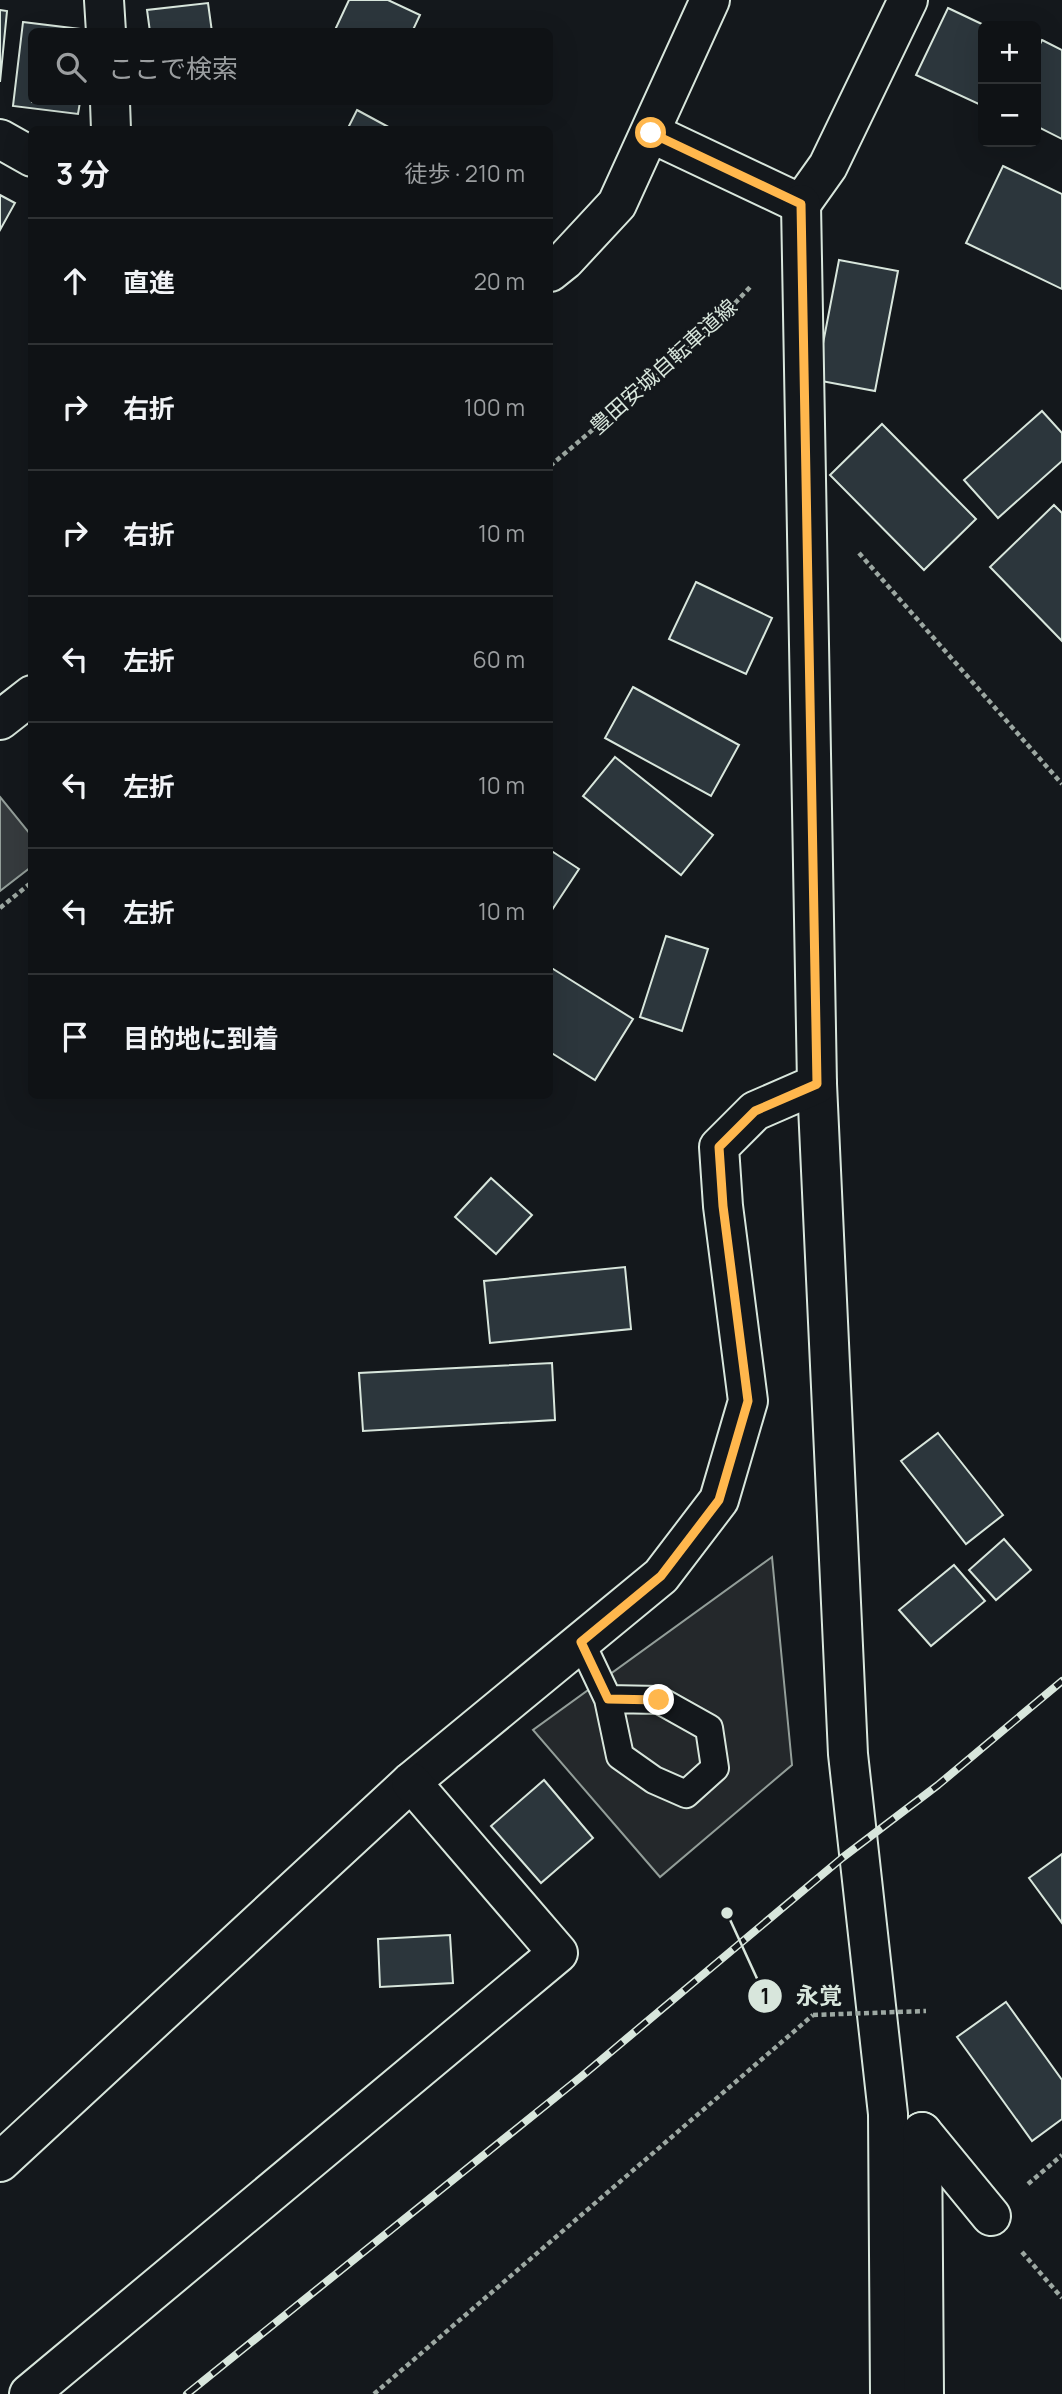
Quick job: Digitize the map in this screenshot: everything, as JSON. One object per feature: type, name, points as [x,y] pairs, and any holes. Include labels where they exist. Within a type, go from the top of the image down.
[{"type":"street","points":[[104,0],[106,28]]},
{"type":"street","points":[[553,270],[617,204],[710,0]]},
{"type":"street","points":[[890,2394],[888,2114],[848,1754],[817,1084],[801,204],[828,166],[908,0]]},
{"type":"street","points":[[110,105],[111,126]]},
{"type":"street","points":[[651,133],[801,204]]},
{"type":"street","points":[[0,139],[28,155]]},
{"type":"street","points":[[0,720],[28,698]]},
{"type":"street","points":[[0,2162],[411,1782],[661,1576],[719,1500],[748,1401],[723,1206],[719,1147],[755,1111],[817,1084]]},
{"type":"street","points":[[29,2394],[558,1953],[411,1782]]},
{"type":"street","points":[[924,2394],[922,2132],[991,2216]]},
{"type":"lane","points":[[581,1642],[608,1699]]},
{"type":"path","name":"豊田安城自転車道線","points":[[553,463],[709,331],[761,275]]},
{"type":"path","points":[[807,495],[1062,784]]},
{"type":"path","points":[[0,908],[28,886]]},
{"type":"path","points":[[374,2394],[813,2015],[926,2011]]},
{"type":"path","points":[[991,2216],[1062,2298]]},
{"type":"shaded area","points":[[0,797],[28,831],[28,869],[0,891]]},
{"type":"shaded area","points":[[772,1557],[792,1765],[660,1877],[533,1730]]},
{"type":"building","points":[[349,0],[388,0],[420,15],[414,28],[336,28]]},
{"type":"building","points":[[208,3],[211,28],[149,28],[147,10]]},
{"type":"building","points":[[948,8],[978,22],[978,104],[916,75]]},
{"type":"building","points":[[0,10],[7,11],[0,82]]},
{"type":"building","points":[[23,22],[72,28],[28,28],[28,105],[80,105],[78,114],[13,106]]},
{"type":"building","points":[[1042,40],[1062,50],[1062,139],[1041,128]]},
{"type":"building","points":[[357,110],[387,126],[349,126]]},
{"type":"building","points":[[1003,166],[1062,194],[1062,289],[966,243]]},
{"type":"building","points":[[0,195],[15,203],[0,230]]},
{"type":"building","points":[[839,260],[898,271],[875,391],[816,380]]},
{"type":"building","points":[[1042,411],[1062,433],[1062,461],[998,518],[964,480]]},
{"type":"building","points":[[882,424],[976,519],[924,570],[830,475]]},
{"type":"building","points":[[1054,505],[1062,513],[1062,641],[990,567]]},
{"type":"building","points":[[696,582],[772,618],[746,674],[669,639]]},
{"type":"building","points":[[633,687],[739,745],[711,796],[605,738]]},
{"type":"building","points":[[615,757],[713,835],[681,875],[583,796]]},
{"type":"building","points":[[553,852],[579,869],[553,908]]},
{"type":"building","points":[[666,936],[708,949],[682,1031],[640,1017]]},
{"type":"building","points":[[553,969],[633,1019],[595,1080],[553,1054]]},
{"type":"building","points":[[491,1178],[532,1215],[496,1254],[455,1217]]},
{"type":"building","points":[[625,1267],[631,1329],[490,1343],[484,1281]]},
{"type":"building","points":[[552,1363],[555,1420],[363,1431],[359,1373]]},
{"type":"building","points":[[938,1433],[1003,1515],[966,1544],[901,1461]]},
{"type":"building","points":[[1004,1539],[1031,1570],[996,1600],[969,1570]]},
{"type":"building","points":[[954,1565],[985,1601],[931,1646],[899,1610]]},
{"type":"building","points":[[544,1780],[593,1838],[541,1883],[491,1826]]},
{"type":"building","points":[[1062,1854],[1062,1923],[1029,1878]]},
{"type":"building","points":[[450,1935],[453,1983],[380,1987],[378,1939]]},
{"type":"building","points":[[1006,2002],[1062,2080],[1062,2119],[1032,2141],[957,2037]]},
{"type":"railway","points":[[187,2394],[582,2076],[842,1858],[938,1785],[1062,1681]]},
{"type":"place","name":"永覚","points":[[727,1913]]},
{"type":"route","points":[[651,133],[801,204],[817,1084],[755,1111],[719,1147],[723,1206],[748,1401],[719,1500],[661,1576],[581,1642],[608,1699],[659,1700]]}]
